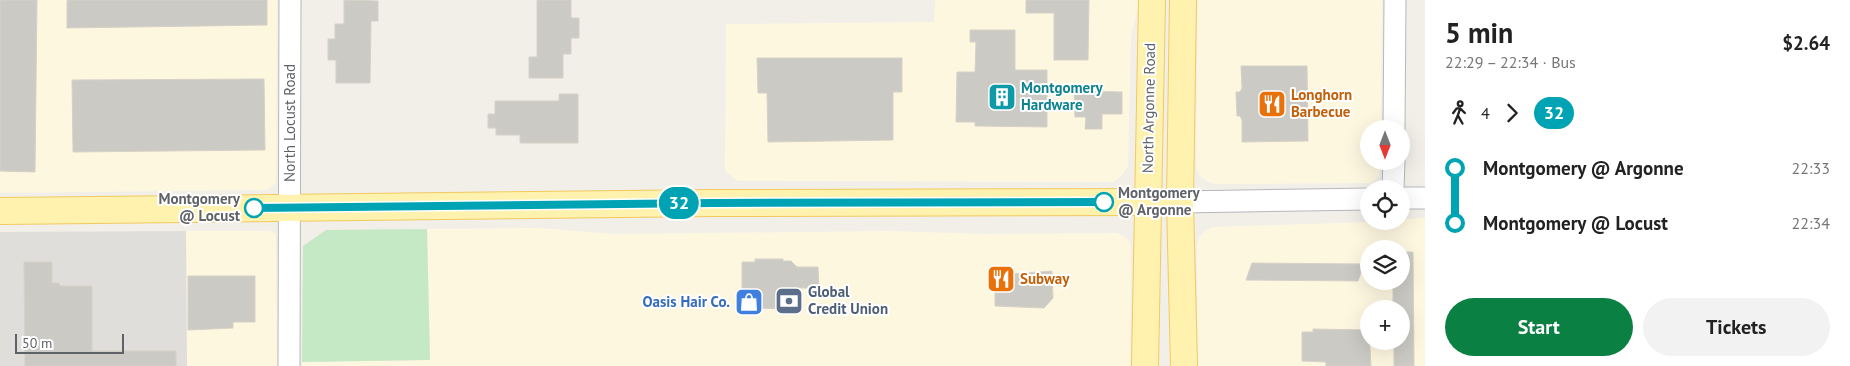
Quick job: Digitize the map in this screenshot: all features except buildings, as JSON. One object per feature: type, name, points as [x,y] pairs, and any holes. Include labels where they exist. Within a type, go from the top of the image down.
[{"type":"main road","name":"North Argonne Road","points":[[1145,366],[1152,0]]},
{"type":"main road","points":[[1183,0],[1180,202],[1184,366]]},
{"type":"main road","points":[[0,211],[713,203],[1180,202]]},
{"type":"street","name":"North Locust Road","points":[[289,366],[290,0]]},
{"type":"street","points":[[1394,120],[1395,0]]},
{"type":"street","points":[[1410,198],[1425,198]]},
{"type":"street","points":[[1180,202],[1360,199]]},
{"type":"shaded area","points":[[0,0],[277,0],[276,183],[267,190],[0,193]]},
{"type":"shaded area","points":[[935,0],[1140,0],[1131,36],[1128,166],[1122,175],[1114,182],[737,181],[725,171],[726,24],[934,22]]},
{"type":"shaded area","points":[[1198,0],[1382,0],[1381,120],[1360,120],[1360,170],[1379,170],[1379,176],[1375,180],[1360,180],[1360,183],[1216,184],[1206,181],[1199,175],[1196,167]]},
{"type":"shaded area","points":[[1425,218],[1425,366],[1198,366],[1197,246],[1199,238],[1212,227],[1360,222],[1360,230],[1410,230],[1410,219]]},
{"type":"shaded area","points":[[539,228],[613,234],[890,231],[985,234],[1117,233],[1127,238],[1131,246],[1130,366],[302,366],[302,362],[430,360],[427,229]]},
{"type":"shaded area","points":[[186,231],[270,231],[276,234],[277,366],[187,366]]},
{"type":"shaded area","points":[[186,231],[187,366],[0,366],[0,232]]},
{"type":"green space","points":[[427,229],[430,360],[302,362],[303,246],[326,230]]},
{"type":"bus line","name":"32","points":[[254,208],[713,203],[1104,202]]},
{"type":"place","name":"Montgomery Hardware","points":[[1002,97]]},
{"type":"place","name":"Longhorn Barbecue","points":[[1272,104]]},
{"type":"place","name":"Montgomery @ Argonne","points":[[1104,202]]},
{"type":"place","name":"Montgomery @ Locust","points":[[254,208]]},
{"type":"place","name":"Subway","points":[[1001,279]]},
{"type":"place","name":"Global Credit Union","points":[[789,301]]},
{"type":"place","name":"Oasis Hair Co.","points":[[749,302]]}]
